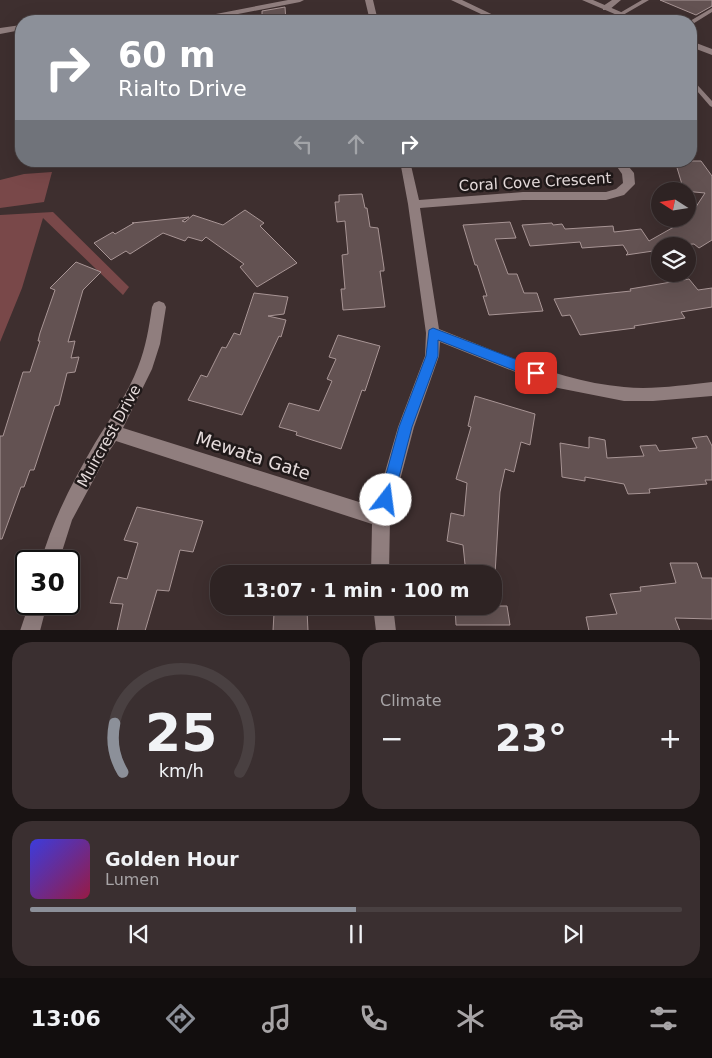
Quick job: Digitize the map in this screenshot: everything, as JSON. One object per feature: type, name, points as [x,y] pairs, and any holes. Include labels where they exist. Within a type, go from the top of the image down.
[{"type":"street","points":[[221,15],[300,0]]},
{"type":"street","points":[[369,0],[373,15]]},
{"type":"street","points":[[455,0],[489,15]]},
{"type":"street","points":[[586,0],[621,14]]},
{"type":"street","points":[[606,8],[617,0]]},
{"type":"street","points":[[0,31],[15,29]]},
{"type":"street","points":[[697,46],[712,52]]},
{"type":"street","points":[[380,565],[381,518],[406,427],[432,356],[433,333],[414,204],[406,167]]},
{"type":"street","name":"Coral Cove Crescent","points":[[414,204],[523,196],[606,196],[620,192],[628,184],[628,172],[623,167]]},
{"type":"street","name":"Muircrest Drive","points":[[54,550],[64,518],[102,447],[113,432],[145,369],[153,344],[159,307]]},
{"type":"street","points":[[433,333],[554,380],[624,394],[653,394],[712,388]]},
{"type":"street","name":"Mewata Gate","points":[[113,432],[381,518]]},
{"type":"street","points":[[30,630],[35,615]]},
{"type":"street","points":[[384,615],[386,630]]},
{"type":"lane","points":[[621,14],[646,0]]},
{"type":"lane","points":[[697,19],[712,10]]},
{"type":"lane","points":[[697,87],[712,105]]},
{"type":"shaded area","points":[[52,172],[44,202],[0,208],[0,180],[24,174]]},
{"type":"shaded area","points":[[53,212],[129,287],[123,295],[43,218],[22,288],[0,342],[0,215]]},
{"type":"building","points":[[660,0],[712,0],[712,6],[696,15]]},
{"type":"building","points":[[285,7],[286,15],[262,15],[262,11]]},
{"type":"building","points":[[697,161],[701,161],[712,176],[712,240],[699,248],[696,246],[696,237],[656,237],[672,228],[696,228],[696,207],[705,193],[696,192],[696,182],[681,182],[677,167],[697,167]]},
{"type":"building","points":[[362,194],[365,208],[367,208],[370,227],[378,228],[384,268],[384,271],[380,271],[385,307],[343,310],[341,289],[345,289],[342,255],[348,254],[345,221],[337,222],[335,202],[339,202],[339,195]]},
{"type":"building","points":[[245,210],[264,223],[260,226],[297,263],[257,287],[240,267],[244,264],[206,237],[202,241],[188,237],[185,241],[163,233],[130,254],[126,251],[111,260],[94,243],[134,223],[132,223],[189,217],[182,221],[185,222],[193,215],[223,225]]},
{"type":"building","points":[[510,222],[516,238],[495,239],[508,274],[517,274],[524,293],[537,293],[543,311],[489,315],[483,296],[487,296],[463,225]]},
{"type":"building","points":[[552,223],[553,225],[562,224],[565,229],[613,226],[614,232],[641,229],[649,241],[651,240],[651,251],[626,255],[628,253],[623,245],[582,248],[580,242],[530,246],[522,225]]},
{"type":"building","points":[[76,262],[101,272],[83,290],[68,342],[75,341],[71,358],[79,357],[75,372],[67,373],[59,405],[55,406],[34,470],[30,470],[24,487],[21,487],[2,539],[0,539],[0,436],[3,436],[23,372],[30,372],[40,341],[38,341],[40,333],[55,290],[50,288]]},
{"type":"building","points":[[671,282],[691,282],[698,290],[712,288],[712,307],[681,312],[685,318],[634,326],[635,328],[580,335],[570,315],[562,316],[554,299],[631,291],[630,289]]},
{"type":"building","points":[[254,293],[288,297],[284,314],[268,316],[286,320],[281,337],[279,336],[242,415],[188,400],[201,375],[207,377],[222,347],[226,348],[234,333],[240,335]]},
{"type":"building","points":[[338,335],[380,346],[365,391],[362,390],[341,449],[296,435],[297,432],[279,427],[289,403],[319,411],[332,381],[327,379],[336,359],[329,357]]},
{"type":"building","points":[[475,396],[535,414],[530,445],[521,442],[514,472],[505,469],[500,492],[496,565],[465,565],[463,545],[447,541],[451,513],[464,516],[467,483],[456,479],[471,427],[468,426]]},
{"type":"building","points":[[707,436],[712,446],[712,480],[705,480],[707,484],[649,489],[650,493],[628,494],[624,484],[585,477],[585,481],[562,477],[560,443],[589,448],[589,437],[605,440],[607,458],[644,456],[640,446],[656,445],[659,451],[697,448],[692,438]]},
{"type":"building","points":[[137,507],[203,521],[193,552],[180,550],[169,591],[157,590],[145,630],[117,630],[123,604],[110,603],[118,577],[127,579],[138,543],[124,540]]},
{"type":"building","points":[[670,563],[697,563],[702,578],[712,578],[712,619],[675,618],[680,630],[589,630],[586,617],[617,614],[610,594],[641,591],[640,587],[676,583]]},
{"type":"building","points":[[502,606],[507,606],[510,625],[456,625],[455,615],[502,615]]},
{"type":"building","points":[[274,615],[307,615],[308,630],[273,630]]},
{"type":"route","points":[[386,500],[406,427],[432,356],[433,333],[536,373]]}]
